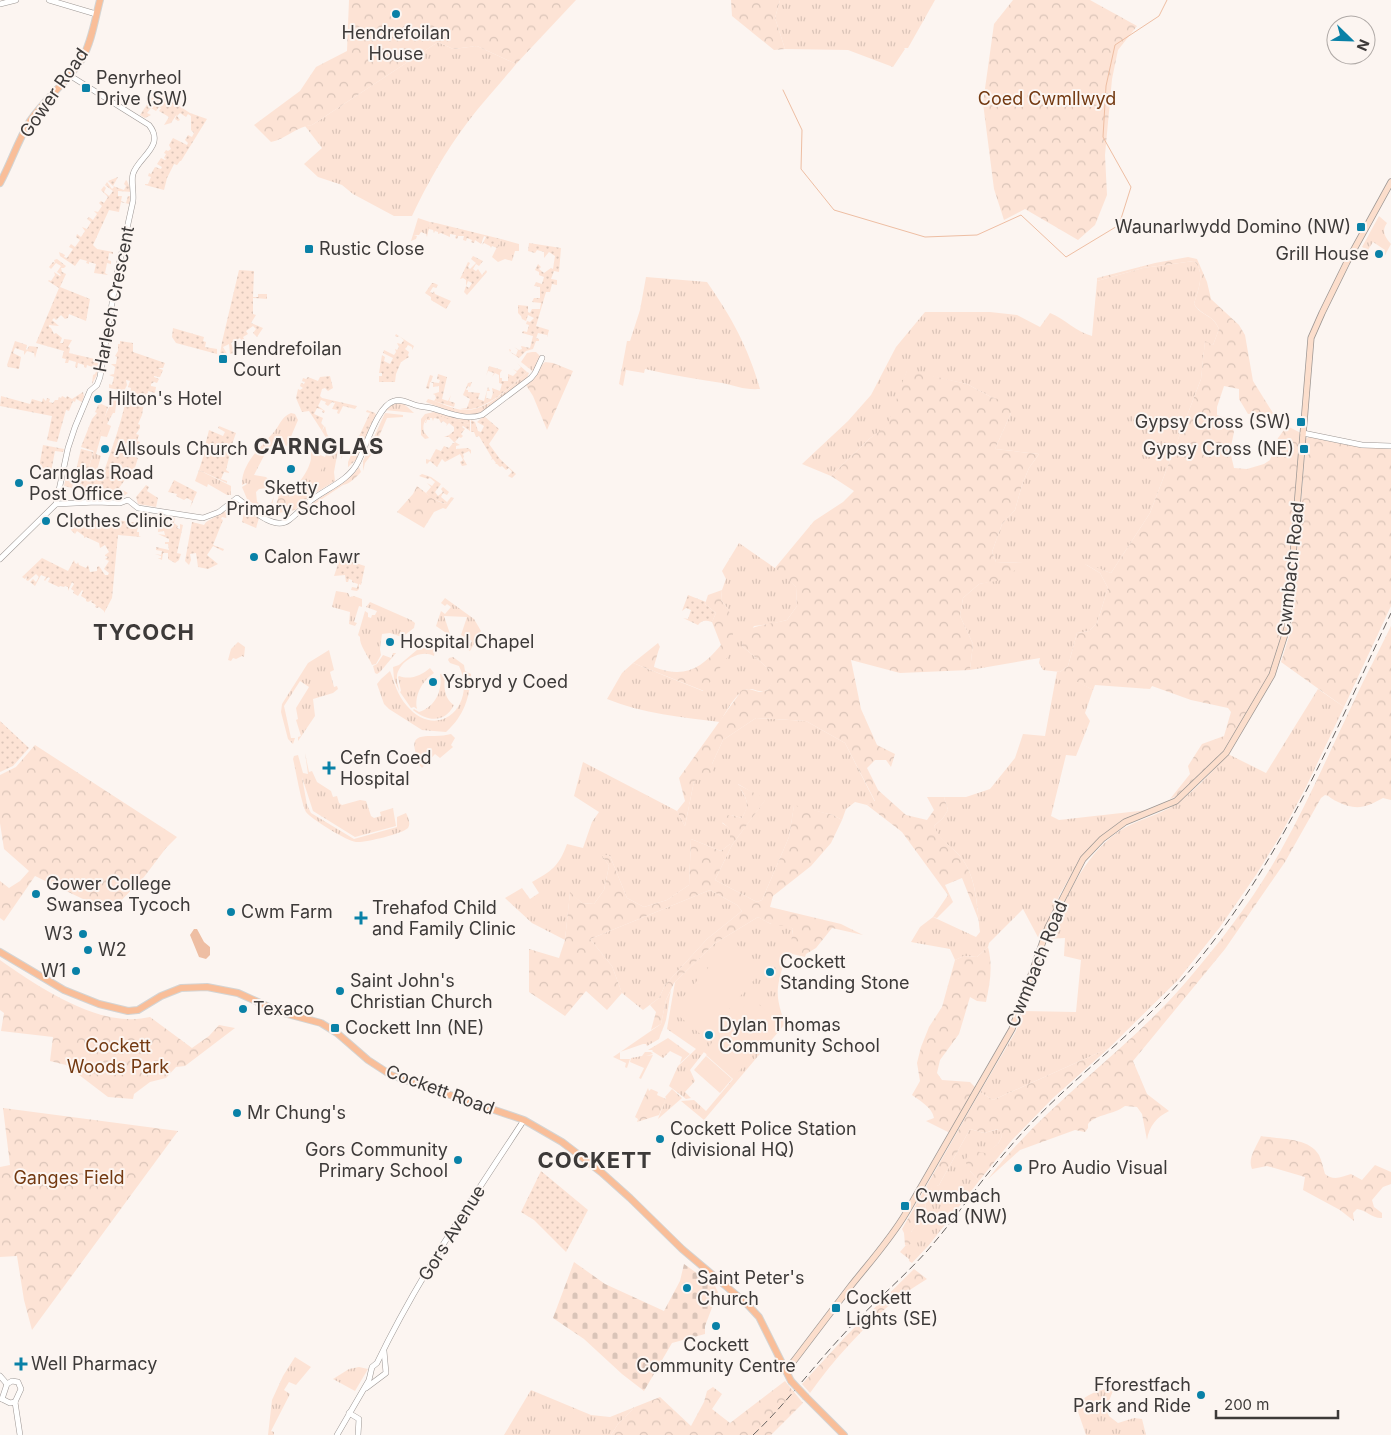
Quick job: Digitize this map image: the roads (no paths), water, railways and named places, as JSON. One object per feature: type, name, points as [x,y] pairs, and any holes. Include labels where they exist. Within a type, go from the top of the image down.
[{"type":"main road","name":"Gower Road","points":[[0,183],[8,170],[21,137],[31,119],[82,59],[89,43],[100,0]]},
{"type":"main road","name":"Cwmbach Road","points":[[784,1370],[793,1362],[906,1213],[1012,1029],[1048,927],[1083,859],[1102,839],[1125,822],[1176,801],[1226,753],[1272,674],[1287,628],[1311,338],[1322,313],[1391,182]]},
{"type":"main road","name":"Cockett Road","points":[[0,952],[64,990],[98,1004],[128,1011],[138,1010],[161,996],[181,988],[207,987],[238,993],[280,1012],[321,1023],[338,1033],[368,1060],[391,1075],[524,1120],[562,1142],[602,1172],[682,1249],[747,1304],[759,1317],[790,1381],[844,1435]]},
{"type":"street","points":[[0,4],[16,0]]},
{"type":"street","points":[[48,0],[96,14]]},
{"type":"street","name":"Harlech Crescent","points":[[56,504],[68,448],[75,427],[90,390],[97,385],[100,377],[116,279],[133,201],[133,175],[152,146],[152,129],[144,122],[69,75]]},
{"type":"street","points":[[0,558],[56,504],[120,503],[128,500],[134,506],[142,509],[203,518],[219,512],[238,498],[274,524],[286,522],[309,502],[347,476],[355,468],[379,417],[387,405],[393,401],[404,401],[463,416],[476,417],[482,415],[531,378],[542,358]]},
{"type":"street","points":[[1303,432],[1362,445],[1391,446]]},
{"type":"street","name":"Gors Avenue","points":[[377,1363],[461,1215],[524,1120]]},
{"type":"street","points":[[362,1391],[386,1373],[384,1348]]},
{"type":"street","points":[[337,1435],[369,1380],[372,1367],[377,1363],[385,1366]]},
{"type":"street","points":[[371,1372],[379,1378]]},
{"type":"street","points":[[0,1376],[7,1384]]},
{"type":"street","points":[[15,1402],[10,1403],[1,1400],[7,1384],[12,1381],[18,1382],[21,1389],[15,1402],[20,1435]]},
{"type":"street","points":[[349,1413],[359,1419],[358,1435]]},
{"type":"waterway","points":[[783,90],[802,130],[801,169],[834,210],[925,237],[977,235],[1021,215],[1066,257],[1119,225],[1131,187],[1103,137],[1106,86],[1115,45],[1159,16],[1167,0]]},
{"type":"railway","points":[[753,1435],[776,1412],[851,1326],[927,1251],[998,1161],[1029,1126],[1159,1005],[1213,941],[1244,898],[1298,806],[1346,710],[1391,613]]},
{"type":"place","name":"Hendrefoilan House","points":[[396,14]]},
{"type":"place","name":"Penyrheol Drive (SW)","points":[[86,88]]},
{"type":"place","name":"Waunarlwydd Domino (NW)","points":[[1361,227]]},
{"type":"place","name":"Rustic Close","points":[[309,249]]},
{"type":"place","name":"Grill House","points":[[1379,254]]},
{"type":"place","name":"Hendrefoilan Court","points":[[223,359]]},
{"type":"place","name":"Hilton's Hotel","points":[[98,399]]},
{"type":"place","name":"Gypsy Cross (SW)","points":[[1301,422]]},
{"type":"place","name":"Allsouls Church","points":[[105,449]]},
{"type":"place","name":"Gypsy Cross (NE)","points":[[1304,449]]},
{"type":"place","name":"Sketty Primary School","points":[[291,469]]},
{"type":"place","name":"Carnglas Road Post Office","points":[[19,483]]},
{"type":"place","name":"Clothes Clinic","points":[[46,521]]},
{"type":"place","name":"Calon Fawr","points":[[254,557]]},
{"type":"place","name":"Hospital Chapel","points":[[390,642]]},
{"type":"place","name":"Ysbryd y Coed","points":[[433,682]]},
{"type":"place","name":"Cefn Coed Hospital","points":[[329,768]]},
{"type":"place","name":"Gower College Swansea Tycoch","points":[[36,894]]},
{"type":"place","name":"Cwm Farm","points":[[231,912]]},
{"type":"place","name":"Trehafod Child and Family Clinic","points":[[361,918]]},
{"type":"place","name":"W3","points":[[83,934]]},
{"type":"place","name":"W2","points":[[88,950]]},
{"type":"place","name":"W1","points":[[76,971]]},
{"type":"place","name":"Cockett Standing Stone","points":[[770,972]]},
{"type":"place","name":"Saint John's Christian Church","points":[[340,991]]},
{"type":"place","name":"Texaco","points":[[243,1009]]},
{"type":"place","name":"Cockett Inn (NE)","points":[[335,1028]]},
{"type":"place","name":"Dylan Thomas Community School","points":[[709,1035]]},
{"type":"place","name":"Mr Chung's","points":[[237,1113]]},
{"type":"place","name":"Cockett Police Station (divisional HQ)","points":[[660,1139]]},
{"type":"place","name":"Gors Community Primary School","points":[[458,1160]]},
{"type":"place","name":"Pro Audio Visual","points":[[1018,1168]]},
{"type":"place","name":"Cwmbach Road (NW)","points":[[905,1206]]},
{"type":"place","name":"Saint Peter's Church","points":[[687,1288]]},
{"type":"place","name":"Cockett Lights (SE)","points":[[836,1308]]},
{"type":"place","name":"Cockett Community Centre","points":[[716,1326]]},
{"type":"place","name":"Well Pharmacy","points":[[21,1364]]},
{"type":"place","name":"Fforestfach Park and Ride","points":[[1201,1395]]},
{"type":"district","name":"CARNGLAS","points":[[319,446]]},
{"type":"district","name":"TYCOCH","points":[[144,632]]},
{"type":"district","name":"COCKETT","points":[[595,1160]]},
{"type":"park label","name":"Coed Cwmllwyd","points":[[1047,99]]},
{"type":"park label","name":"Cockett Woods Park","points":[[118,1056]]},
{"type":"park label","name":"Ganges Field","points":[[69,1178]]}]
